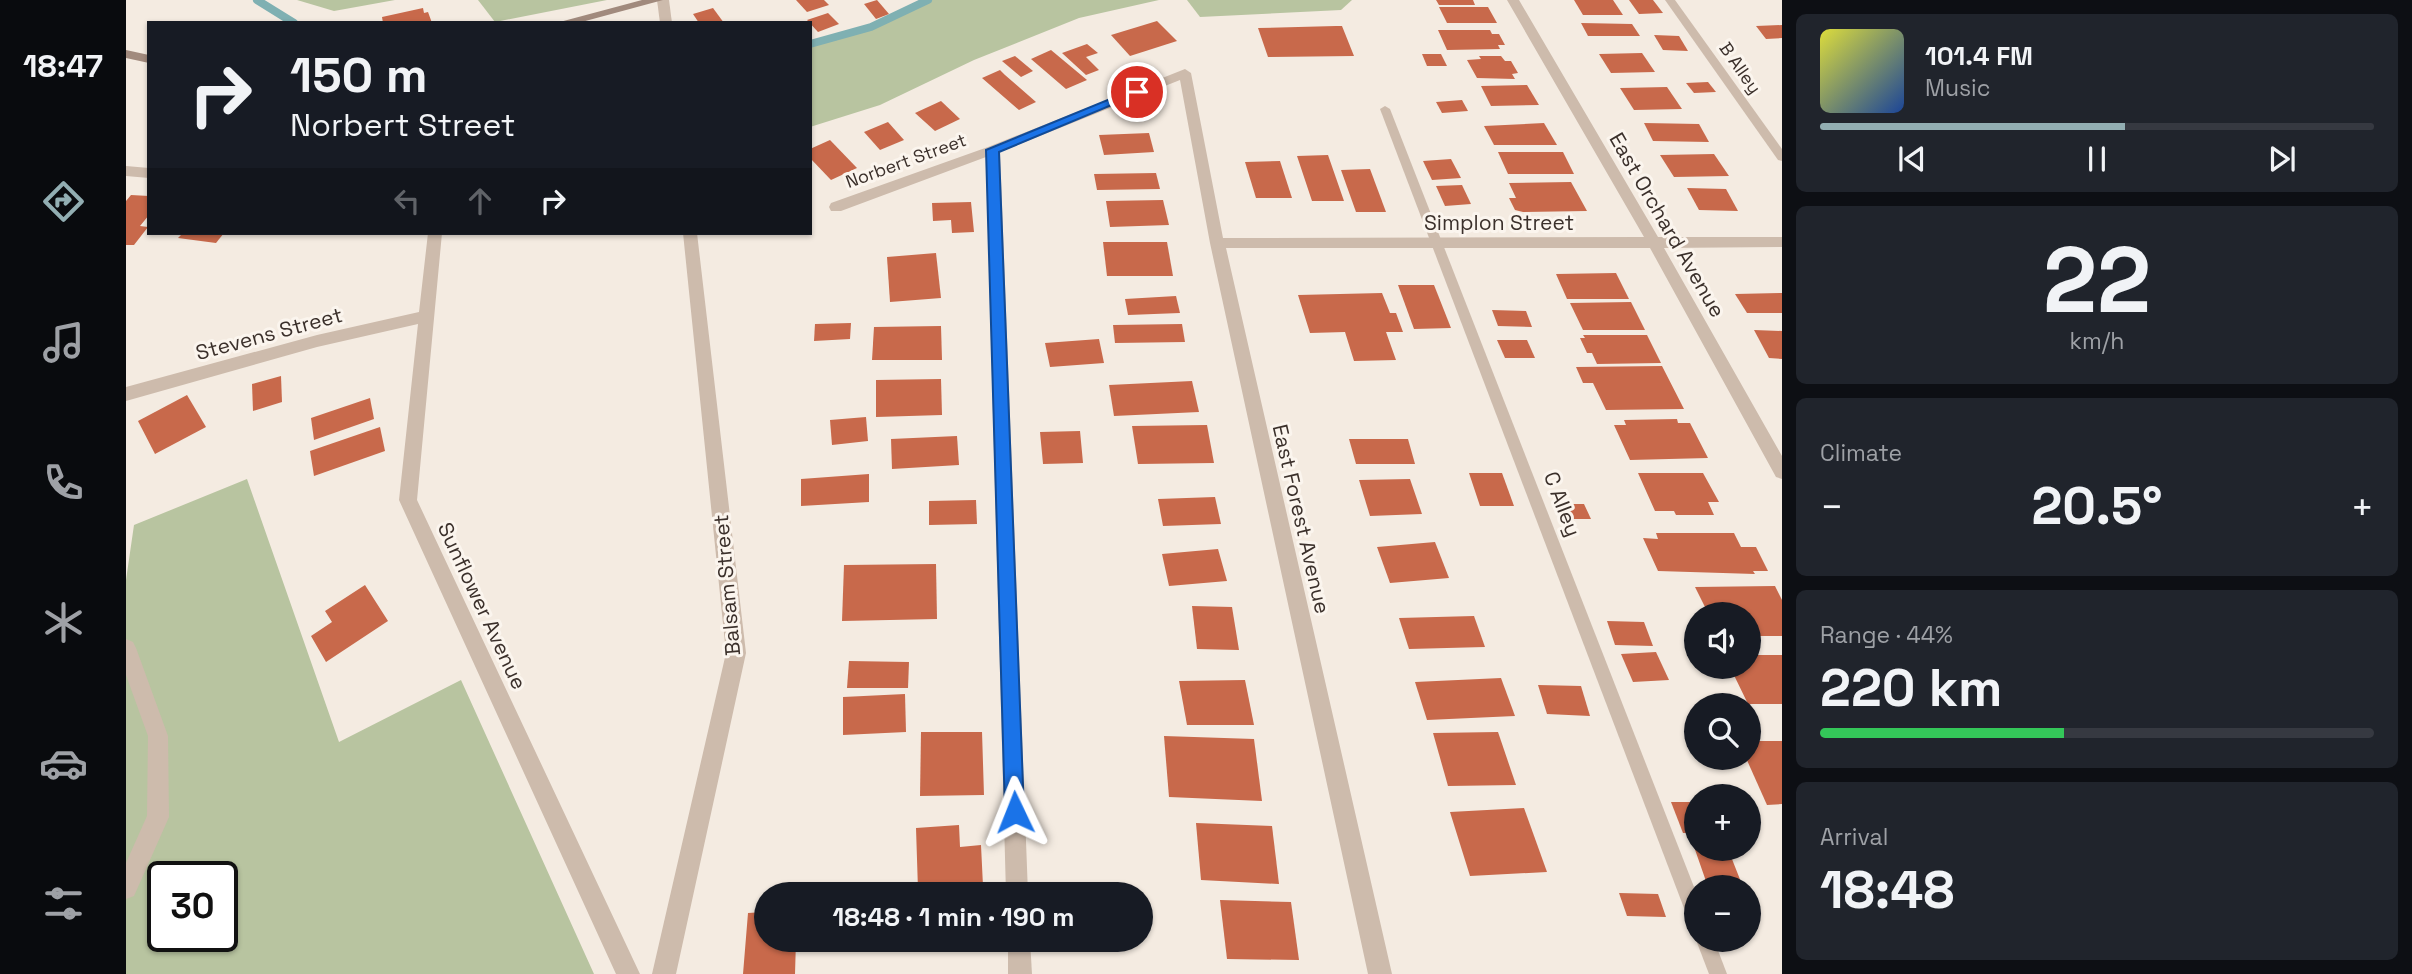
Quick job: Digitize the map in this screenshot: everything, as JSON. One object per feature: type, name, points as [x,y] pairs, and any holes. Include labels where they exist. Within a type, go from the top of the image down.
[{"type":"street","points":[[570,21],[657,0]]},
{"type":"street","points":[[663,0],[666,21]]},
{"type":"street","name":"East Orchard Avenue","points":[[1513,0],[1655,244],[1782,472]]},
{"type":"street","points":[[126,54],[147,58]]},
{"type":"street","name":"Norbert Street","points":[[836,206],[993,150],[1185,73]]},
{"type":"street","name":"East Forest Avenue","points":[[1185,73],[1217,243],[1380,974]]},
{"type":"street","points":[[993,150],[1017,882]]},
{"type":"street","points":[[126,171],[147,173]]},
{"type":"street","name":"Sunflower Avenue","points":[[435,235],[424,317],[408,500],[628,974]]},
{"type":"street","name":"Balsam Street","points":[[664,974],[736,653],[690,235]]},
{"type":"street","name":"Simplon Street","points":[[1217,243],[1438,245],[1782,242]]},
{"type":"street","name":"Stevens Street","points":[[126,394],[317,341],[424,317]]},
{"type":"street","points":[[126,648],[158,736],[158,817],[126,888]]},
{"type":"street","points":[[1019,952],[1020,974]]},
{"type":"lane","name":"B Alley","points":[[1670,0],[1782,157]]},
{"type":"lane","name":"C Alley","points":[[1385,109],[1684,885]]},
{"type":"lane","points":[[1710,952],[1718,974]]},
{"type":"green space","points":[[297,0],[395,0],[334,11]]},
{"type":"green space","points":[[478,0],[607,0],[500,21],[494,21]]},
{"type":"green space","points":[[925,0],[1159,0],[1079,18],[974,60],[880,105],[812,126],[812,41],[894,17]]},
{"type":"green space","points":[[1187,0],[1352,0],[1341,10],[1200,17]]},
{"type":"green space","points":[[247,479],[339,742],[461,680],[594,974],[126,974],[126,580],[134,525]]},
{"type":"building","points":[[796,0],[824,0],[829,5],[807,12]]},
{"type":"building","points":[[877,0],[889,14],[876,19],[864,4]]},
{"type":"building","points":[[1436,0],[1473,0],[1475,5],[1439,5]]},
{"type":"building","points":[[1574,0],[1613,0],[1623,15],[1583,15]]},
{"type":"building","points":[[1629,0],[1653,0],[1663,13],[1639,14]]},
{"type":"building","points":[[1439,7],[1488,7],[1497,23],[1447,23]]},
{"type":"building","points":[[423,8],[431,21],[383,21],[382,17]]},
{"type":"building","points":[[713,8],[723,21],[698,21],[693,14]]},
{"type":"building","points":[[828,13],[839,24],[818,32],[812,25],[812,21],[807,20]]},
{"type":"building","points":[[1157,21],[1177,41],[1130,56],[1111,35]]},
{"type":"building","points":[[1581,23],[1632,24],[1640,36],[1588,36]]},
{"type":"building","points":[[1782,25],[1782,38],[1766,39],[1756,26]]},
{"type":"building","points":[[1342,26],[1354,56],[1268,57],[1258,28]]},
{"type":"building","points":[[1438,30],[1490,30],[1492,34],[1499,34],[1505,45],[1498,45],[1500,49],[1447,50]]},
{"type":"building","points":[[1654,35],[1679,36],[1688,51],[1663,50]]},
{"type":"building","points":[[1087,44],[1098,53],[1086,57],[1099,70],[1086,75],[1062,53]]},
{"type":"building","points":[[1051,50],[1087,80],[1066,89],[1031,59]]},
{"type":"building","points":[[1642,53],[1655,72],[1611,73],[1599,54]]},
{"type":"building","points":[[1422,54],[1441,54],[1447,66],[1427,66]]},
{"type":"building","points":[[1015,56],[1033,71],[1021,77],[1002,61]]},
{"type":"building","points":[[1479,56],[1501,56],[1505,61],[1511,61],[1518,73],[1512,74],[1515,79],[1477,78],[1467,60],[1481,59]]},
{"type":"building","points":[[1000,70],[1036,102],[1019,110],[982,78]]},
{"type":"building","points":[[1708,82],[1716,92],[1694,93],[1686,83]]},
{"type":"building","points":[[1527,85],[1539,105],[1491,106],[1481,86]]},
{"type":"building","points":[[1667,87],[1682,109],[1634,110],[1620,88]]},
{"type":"building","points":[[1462,100],[1468,111],[1442,113],[1436,102]]},
{"type":"building","points":[[941,101],[960,119],[935,131],[915,113]]},
{"type":"building","points":[[888,122],[904,140],[880,150],[864,132]]},
{"type":"building","points":[[1544,123],[1557,145],[1494,145],[1484,126]]},
{"type":"building","points":[[1644,123],[1699,124],[1709,142],[1653,141]]},
{"type":"building","points":[[1149,133],[1154,152],[1104,155],[1099,135]]},
{"type":"building","points":[[830,140],[857,168],[831,180],[812,160],[812,148]]},
{"type":"building","points":[[1498,152],[1563,152],[1574,174],[1508,174]]},
{"type":"building","points":[[1714,154],[1729,176],[1674,177],[1660,155]]},
{"type":"building","points":[[1328,155],[1344,201],[1312,201],[1297,156]]},
{"type":"building","points":[[1451,159],[1461,178],[1432,180],[1423,161]]},
{"type":"building","points":[[1280,161],[1292,198],[1256,198],[1245,162]]},
{"type":"building","points":[[1370,169],[1386,212],[1356,212],[1341,170]]},
{"type":"building","points":[[1156,173],[1160,189],[1097,190],[1094,174]]},
{"type":"building","points":[[1571,182],[1587,211],[1523,212],[1515,210],[1509,198],[1516,198],[1509,183]]},
{"type":"building","points":[[1462,185],[1471,204],[1445,206],[1436,186]]},
{"type":"building","points":[[1687,188],[1726,189],[1738,211],[1699,210]]},
{"type":"building","points":[[131,195],[147,196],[147,217],[140,226],[147,228],[134,245],[126,245],[126,201]]},
{"type":"building","points":[[1163,200],[1169,225],[1110,227],[1106,201]]},
{"type":"building","points":[[971,202],[974,232],[952,233],[951,220],[933,221],[932,203]]},
{"type":"building","points":[[181,235],[222,235],[216,243],[178,238]]},
{"type":"building","points":[[1103,242],[1167,242],[1173,276],[1107,276]]},
{"type":"building","points":[[936,253],[941,298],[890,302],[887,257]]},
{"type":"building","points":[[1616,273],[1629,299],[1567,299],[1556,274]]},
{"type":"building","points":[[1398,285],[1434,285],[1451,328],[1414,329]]},
{"type":"building","points":[[1382,293],[1390,313],[1396,313],[1403,332],[1386,332],[1396,360],[1354,361],[1345,332],[1310,333],[1298,295]]},
{"type":"building","points":[[1782,293],[1782,313],[1747,313],[1735,294]]},
{"type":"building","points":[[1176,296],[1180,313],[1128,315],[1125,299]]},
{"type":"building","points":[[1631,302],[1645,330],[1583,330],[1570,303]]},
{"type":"building","points":[[1492,310],[1526,311],[1532,327],[1498,326]]},
{"type":"building","points":[[851,323],[850,339],[814,341],[815,324]]},
{"type":"building","points":[[1182,324],[1185,342],[1115,343],[1113,325]]},
{"type":"building","points":[[941,326],[942,360],[872,360],[874,327]]},
{"type":"building","points":[[1754,330],[1782,331],[1782,359],[1769,358]]},
{"type":"building","points":[[1583,335],[1647,335],[1661,363],[1597,364],[1592,353],[1587,353],[1580,338],[1585,338]]},
{"type":"building","points":[[1099,339],[1104,363],[1050,367],[1045,343]]},
{"type":"building","points":[[1497,340],[1527,340],[1535,358],[1505,358]]},
{"type":"building","points":[[1662,366],[1684,409],[1606,410],[1593,383],[1583,383],[1576,367]]},
{"type":"building","points":[[281,376],[282,402],[253,411],[252,384]]},
{"type":"building","points":[[941,379],[942,415],[876,417],[876,380]]},
{"type":"building","points":[[1192,381],[1199,412],[1114,416],[1109,385]]},
{"type":"building","points":[[187,395],[206,427],[155,454],[138,421]]},
{"type":"building","points":[[370,398],[374,419],[314,440],[311,418]]},
{"type":"building","points":[[866,417],[868,441],[832,445],[830,420]]},
{"type":"building","points":[[1677,419],[1678,423],[1690,423],[1708,458],[1630,460],[1614,425],[1626,425],[1624,420]]},
{"type":"building","points":[[1207,425],[1214,463],[1138,464],[1132,426]]},
{"type":"building","points":[[380,427],[385,451],[314,476],[310,451]]},
{"type":"building","points":[[1080,431],[1083,463],[1043,464],[1040,432]]},
{"type":"building","points":[[957,436],[959,465],[892,469],[891,439]]},
{"type":"building","points":[[1349,439],[1408,439],[1415,464],[1356,464]]},
{"type":"building","points":[[1469,473],[1502,473],[1514,506],[1480,506]]},
{"type":"building","points":[[1638,473],[1703,473],[1719,502],[1708,502],[1714,515],[1676,515],[1674,511],[1655,511]]},
{"type":"building","points":[[869,474],[869,502],[801,506],[801,479]]},
{"type":"building","points":[[1410,479],[1422,514],[1370,516],[1359,480]]},
{"type":"building","points":[[1215,497],[1221,524],[1163,526],[1158,499]]},
{"type":"building","points":[[976,500],[977,524],[929,525],[929,501]]},
{"type":"building","points":[[1565,504],[1584,504],[1591,519],[1571,519]]},
{"type":"building","points":[[1656,533],[1734,533],[1741,547],[1756,547],[1768,571],[1753,571],[1755,574],[1658,571],[1643,538],[1658,539]]},
{"type":"building","points":[[1435,542],[1449,578],[1390,583],[1377,547]]},
{"type":"building","points":[[1218,549],[1227,581],[1169,586],[1162,554]]},
{"type":"building","points":[[936,564],[937,619],[842,621],[844,565]]},
{"type":"building","points":[[365,585],[388,621],[326,662],[311,636],[332,622],[325,611]]},
{"type":"building","points":[[1775,586],[1782,600],[1782,636],[1761,636],[1761,602],[1702,602],[1695,587]]},
{"type":"building","points":[[1192,606],[1232,607],[1239,650],[1197,649]]},
{"type":"building","points":[[1474,616],[1485,647],[1409,649],[1399,618]]},
{"type":"building","points":[[1607,621],[1644,622],[1653,646],[1615,645]]},
{"type":"building","points":[[1656,652],[1669,680],[1633,682],[1621,654]]},
{"type":"building","points":[[1761,655],[1782,655],[1782,704],[1761,704],[1761,693],[1743,693],[1736,679],[1761,679]]},
{"type":"building","points":[[849,661],[909,662],[908,688],[847,688]]},
{"type":"building","points":[[1501,678],[1515,716],[1427,720],[1415,682]]},
{"type":"building","points":[[1245,680],[1254,725],[1187,725],[1179,681]]},
{"type":"building","points":[[1538,685],[1581,686],[1590,716],[1547,714]]},
{"type":"building","points":[[905,694],[906,732],[843,735],[843,697]]},
{"type":"building","points":[[921,732],[982,732],[984,795],[920,796]]},
{"type":"building","points":[[1498,732],[1516,785],[1448,786],[1433,733]]},
{"type":"building","points":[[1164,736],[1254,739],[1262,801],[1169,797]]},
{"type":"building","points":[[1761,741],[1782,741],[1782,804],[1767,805],[1761,784],[1758,784],[1751,770],[1761,770]]},
{"type":"building","points":[[1671,802],[1684,802],[1683,833]]},
{"type":"building","points":[[1524,808],[1547,872],[1470,876],[1450,812]]},
{"type":"building","points":[[1196,823],[1272,826],[1279,884],[1201,880]]},
{"type":"building","points":[[959,825],[960,847],[981,845],[983,882],[918,882],[916,828]]},
{"type":"building","points":[[1699,861],[1733,861],[1738,875],[1704,875]]},
{"type":"building","points":[[1619,893],[1658,894],[1666,917],[1627,916]]},
{"type":"building","points":[[1220,900],[1291,902],[1299,960],[1227,959]]},
{"type":"building","points":[[748,913],[754,913],[754,952],[796,952],[795,974],[743,974]]},
{"type":"waterway","points":[[257,0],[291,21]]},
{"type":"waterway","points":[[812,43],[871,27],[928,0]]},
{"type":"route","points":[[1015,812],[993,150],[1137,92]]}]
